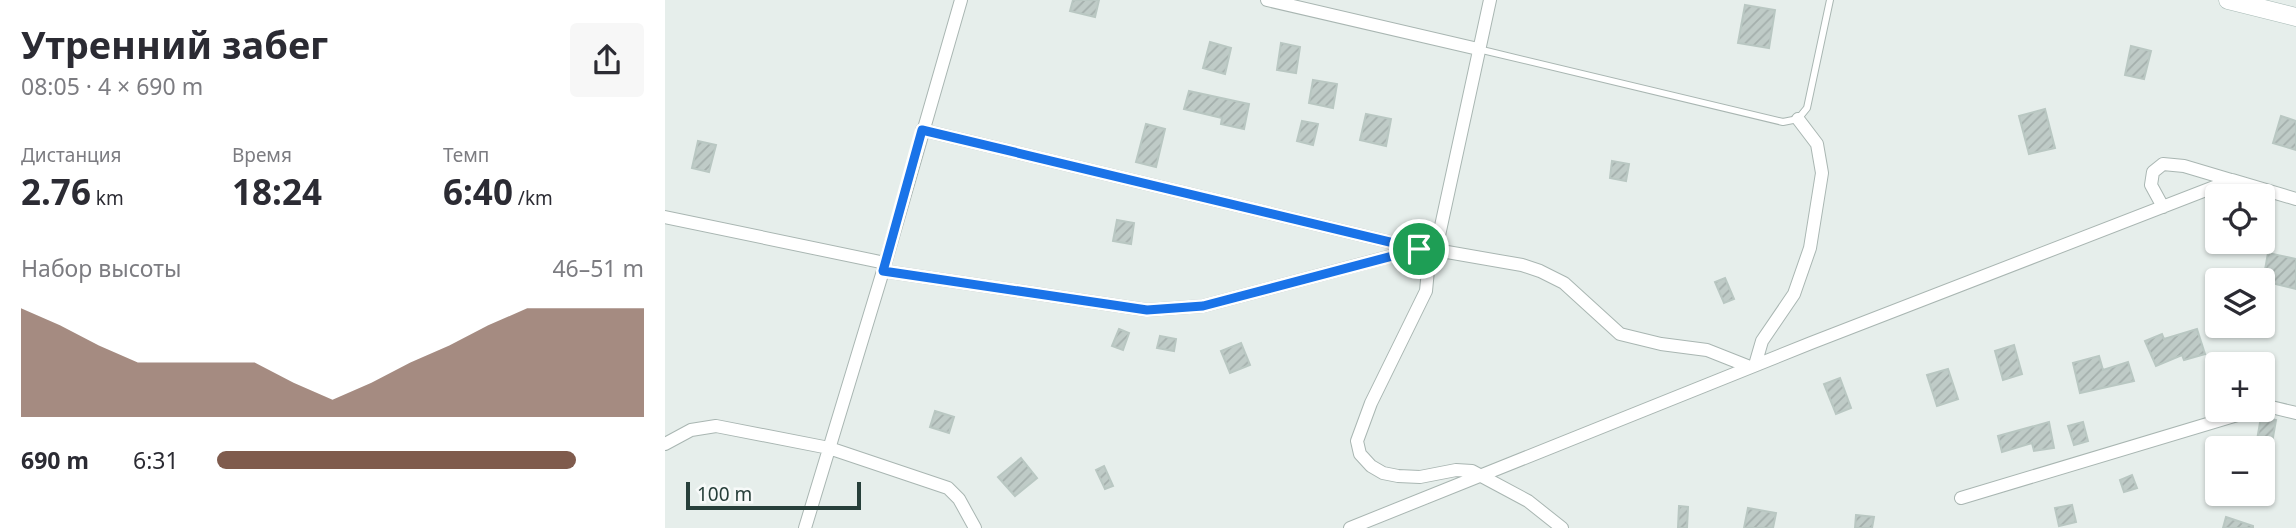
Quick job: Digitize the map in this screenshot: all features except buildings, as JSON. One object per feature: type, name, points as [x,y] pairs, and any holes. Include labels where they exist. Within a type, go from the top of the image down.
[{"type":"street","points":[[805,528],[961,0]]},
{"type":"street","points":[[1267,0],[1478,48]]},
{"type":"street","points":[[665,217],[884,267],[1147,310],[1203,306],[1425,249],[1438,240],[1490,0]]},
{"type":"street","points":[[2228,0],[2296,17]]},
{"type":"street","points":[[1753,366],[1762,341],[1794,294],[1810,248],[1822,173],[1817,144],[1798,119]]},
{"type":"street","points":[[922,130],[1425,249],[1523,265],[1564,283],[1620,334],[1707,351],[1753,366]]},
{"type":"street","points":[[2163,206],[2151,185],[2153,172],[2163,164],[2185,166],[2296,199]]},
{"type":"street","points":[[1350,528],[1753,366],[2232,180]]},
{"type":"street","points":[[1425,249],[1426,291],[1371,403],[1357,441],[1360,454],[1377,469],[1398,476],[1420,477],[1456,470],[1472,471],[1528,500],[1562,528]]},
{"type":"street","points":[[2275,407],[2296,412]]},
{"type":"street","points":[[1961,498],[2214,422]]},
{"type":"street","points":[[665,444],[691,430],[716,426],[829,448],[948,488],[959,499],[975,528]]},
{"type":"lane","points":[[1478,48],[1783,122],[1798,119],[1807,108],[1830,0]]},
{"type":"route","points":[[922,130],[1419,249],[1203,306],[1181,309],[1147,310],[883,271],[922,130]]}]
